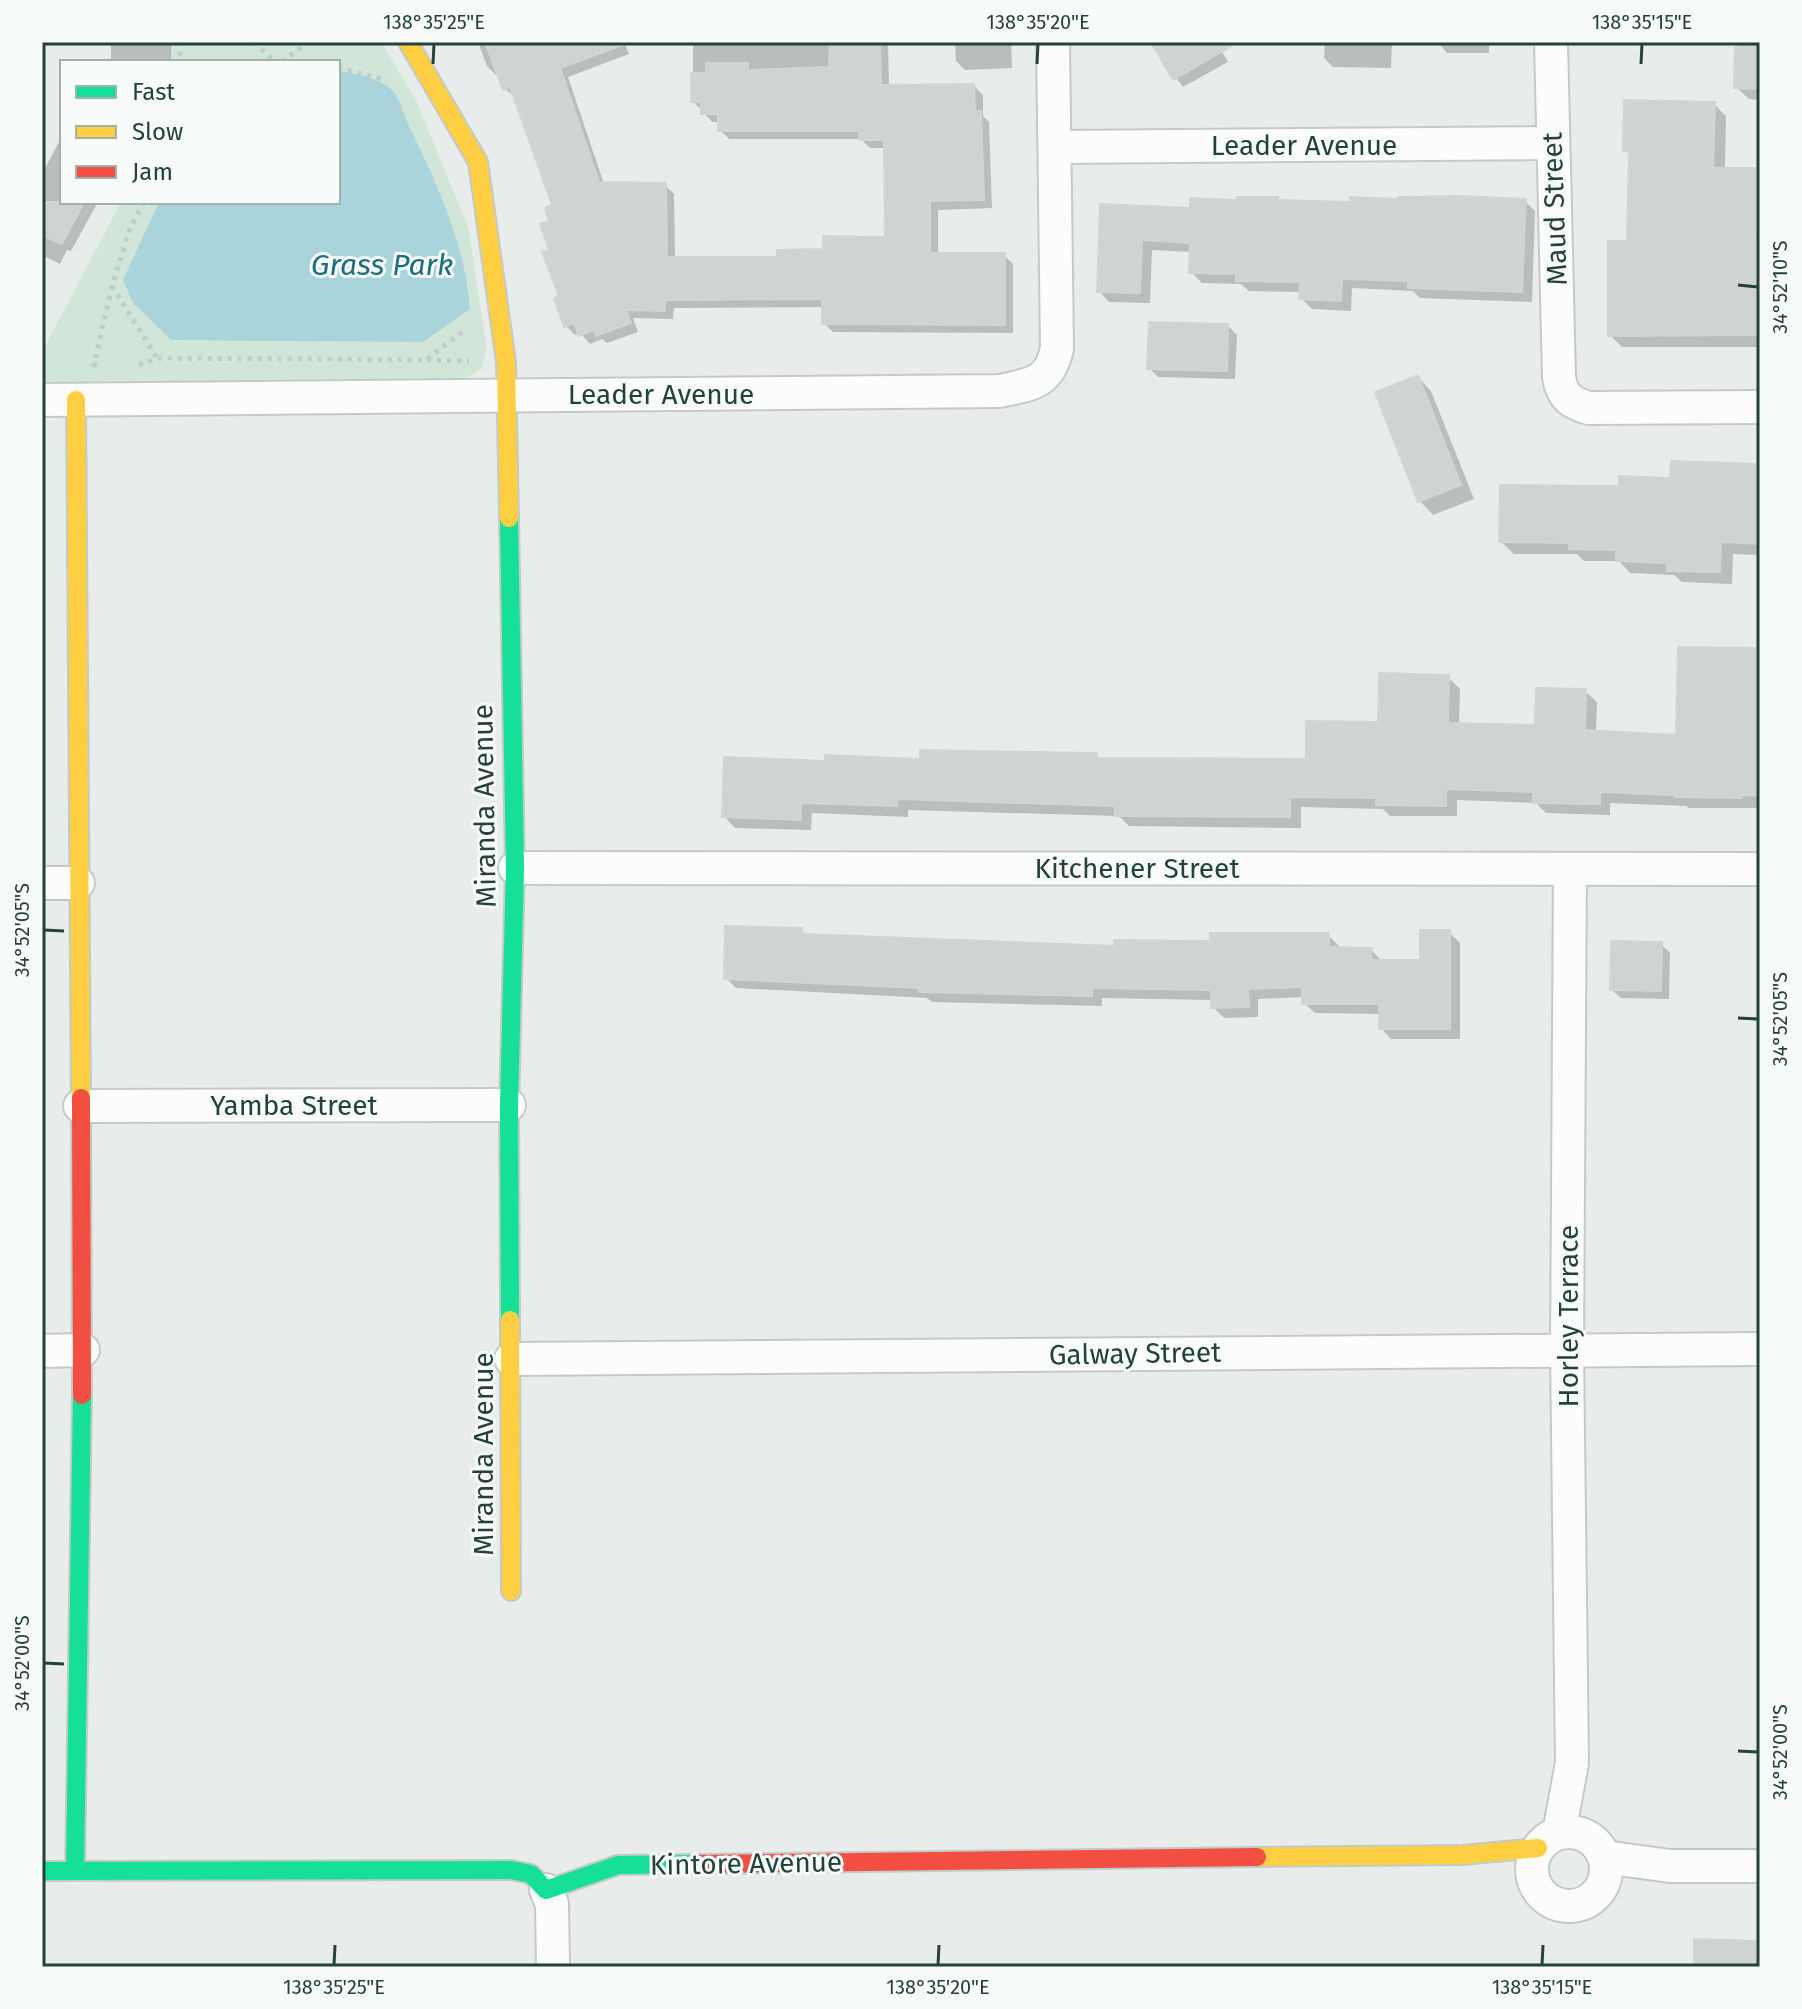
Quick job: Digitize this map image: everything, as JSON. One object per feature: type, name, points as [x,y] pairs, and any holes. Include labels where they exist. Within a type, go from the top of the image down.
[{"type":"street","name":"Miranda Avenue","points":[[408,42],[478,162],[506,362],[515,868],[509,1105],[511,1591]]},
{"type":"street","name":"Leader Avenue","points":[[42,400],[1000,391],[1041,379],[1054,366],[1057,348],[1053,42]]},
{"type":"street","name":"Maud Street","points":[[1551,42],[1559,377],[1564,394],[1570,401],[1589,408],[1760,407]]},
{"type":"street","name":"Leader Avenue","points":[[1056,147],[1552,143]]},
{"type":"street","points":[[75,1870],[83,1350],[76,400]]},
{"type":"street","name":"Kitchener Street","points":[[515,868],[1760,869]]},
{"type":"street","name":"Horley Terrace","points":[[1570,869],[1567,1350],[1572,1763],[1600,1859]]},
{"type":"street","points":[[42,883],[78,883]]},
{"type":"street","name":"Yamba Street","points":[[80,1106],[509,1105]]},
{"type":"street","name":"Galway Street","points":[[511,1359],[1760,1349]]},
{"type":"street","points":[[42,1351],[83,1350]]},
{"type":"street","name":"Horley Terrace","points":[[1543,1851],[1572,1763]]},
{"type":"street","points":[[1581,1834],[1600,1859],[1599,1892],[1589,1901],[1570,1906],[1546,1898],[1537,1888],[1543,1851],[1581,1834]]},
{"type":"street","name":"Kintore Avenue","points":[[546,1890],[618,1865],[1462,1855],[1543,1851]]},
{"type":"street","points":[[1600,1859],[1670,1866],[1760,1866]]},
{"type":"street","points":[[42,1871],[511,1870],[531,1874],[546,1890],[552,1904],[553,1967]]},
{"type":"path","points":[[254,42],[273,60]]},
{"type":"path","points":[[284,60],[307,42]]},
{"type":"path","points":[[340,68],[387,79],[395,93]]},
{"type":"path","points":[[106,365],[94,365],[112,286],[129,231],[143,204]]},
{"type":"path","points":[[112,286],[157,358]]},
{"type":"path","points":[[426,360],[469,327],[470,338]]},
{"type":"path","points":[[131,365],[143,365],[157,358],[472,361],[471,349]]},
{"type":"green space","name":"Grass Park","points":[[170,42],[381,42],[416,100],[468,227],[487,349],[481,369],[465,379],[42,382],[42,352],[120,204],[340,204],[340,60],[171,60]]},
{"type":"water","name":"Grass Park","points":[[340,71],[379,82],[397,97],[449,216],[462,261],[470,309],[423,342],[171,340],[133,303],[123,280],[158,204],[340,204]]},
{"type":"building","points":[[485,42],[622,42],[623,45],[560,68],[599,182],[666,183],[667,257],[777,257],[777,250],[823,249],[823,236],[885,237],[884,140],[859,140],[859,131],[718,131],[718,114],[701,114],[701,101],[691,102],[691,73],[706,73],[706,63],[748,63],[748,70],[829,67],[830,42],[880,42],[881,85],[974,84],[975,111],[981,111],[984,200],[930,201],[930,253],[1005,253],[1005,325],[822,324],[822,299],[665,300],[665,311],[626,310],[631,323],[596,336],[594,330],[579,336],[574,323],[564,327],[554,298],[559,296],[542,252],[549,250],[540,224],[549,221],[545,208],[552,205],[510,87],[503,90]]},
{"type":"building","points":[[1151,42],[1238,42],[1173,80]]},
{"type":"building","points":[[1735,47],[1760,47],[1760,89],[1734,88]]},
{"type":"building","points":[[1624,100],[1715,102],[1713,168],[1757,168],[1760,335],[1608,336],[1608,241],[1627,241],[1629,151],[1623,151]]},
{"type":"building","points":[[1461,196],[1526,199],[1522,292],[1408,288],[1408,281],[1342,279],[1341,301],[1299,299],[1300,282],[1236,281],[1236,274],[1189,273],[1190,243],[1142,240],[1140,293],[1097,292],[1100,204],[1190,208],[1190,198],[1237,200],[1237,197],[1278,197],[1278,200],[1350,202],[1350,197],[1398,199]]},
{"type":"building","points":[[42,202],[83,204],[62,244],[42,235]]},
{"type":"building","points":[[1149,322],[1228,324],[1227,371],[1147,369]]},
{"type":"building","points":[[1418,375],[1461,485],[1418,502],[1375,392]]},
{"type":"building","points":[[1671,461],[1760,464],[1760,544],[1721,542],[1720,572],[1667,571],[1667,563],[1616,561],[1616,550],[1569,549],[1569,543],[1499,542],[1500,485],[1619,486],[1619,476],[1670,478]]},
{"type":"building","points":[[1678,647],[1760,648],[1760,796],[1675,797],[1600,792],[1600,804],[1533,803],[1533,792],[1446,789],[1446,806],[1376,805],[1376,798],[1290,797],[1290,817],[1115,816],[1115,806],[897,799],[897,806],[801,803],[801,820],[722,817],[724,757],[825,761],[825,755],[920,759],[920,750],[1097,753],[1097,758],[1306,759],[1306,721],[1378,722],[1379,673],[1449,675],[1448,723],[1535,725],[1536,688],[1586,689],[1585,730],[1676,735]]},
{"type":"building","points":[[725,926],[802,928],[802,934],[1114,946],[1114,940],[1210,941],[1210,933],[1329,933],[1329,947],[1372,948],[1371,960],[1420,960],[1420,930],[1450,930],[1450,1029],[1379,1029],[1379,1004],[1302,1004],[1302,987],[1248,989],[1249,1007],[1211,1008],[1211,990],[1092,988],[1092,996],[919,992],[919,988],[724,979]]},
{"type":"building","points":[[1611,941],[1662,942],[1661,991],[1610,990]]},
{"type":"building","points":[[1694,1939],[1760,1941],[1760,1967],[1694,1967]]},
{"type":"traffic: fast","points":[[509,518],[515,868],[509,1105],[510,1320]]},
{"type":"traffic: fast","points":[[75,1870],[82,1395]]},
{"type":"traffic: fast","points":[[42,1871],[511,1870],[531,1874],[546,1890],[618,1865],[699,1864]]},
{"type":"traffic: slow","points":[[408,42],[478,162],[506,362],[509,518]]},
{"type":"traffic: slow","points":[[76,400],[81,1098]]},
{"type":"traffic: slow","points":[[510,1320],[511,1591]]},
{"type":"traffic: slow","points":[[1257,1857],[1462,1855],[1538,1848]]},
{"type":"traffic: jam","points":[[81,1098],[82,1395]]},
{"type":"traffic: jam","points":[[699,1864],[1257,1857]]}]
